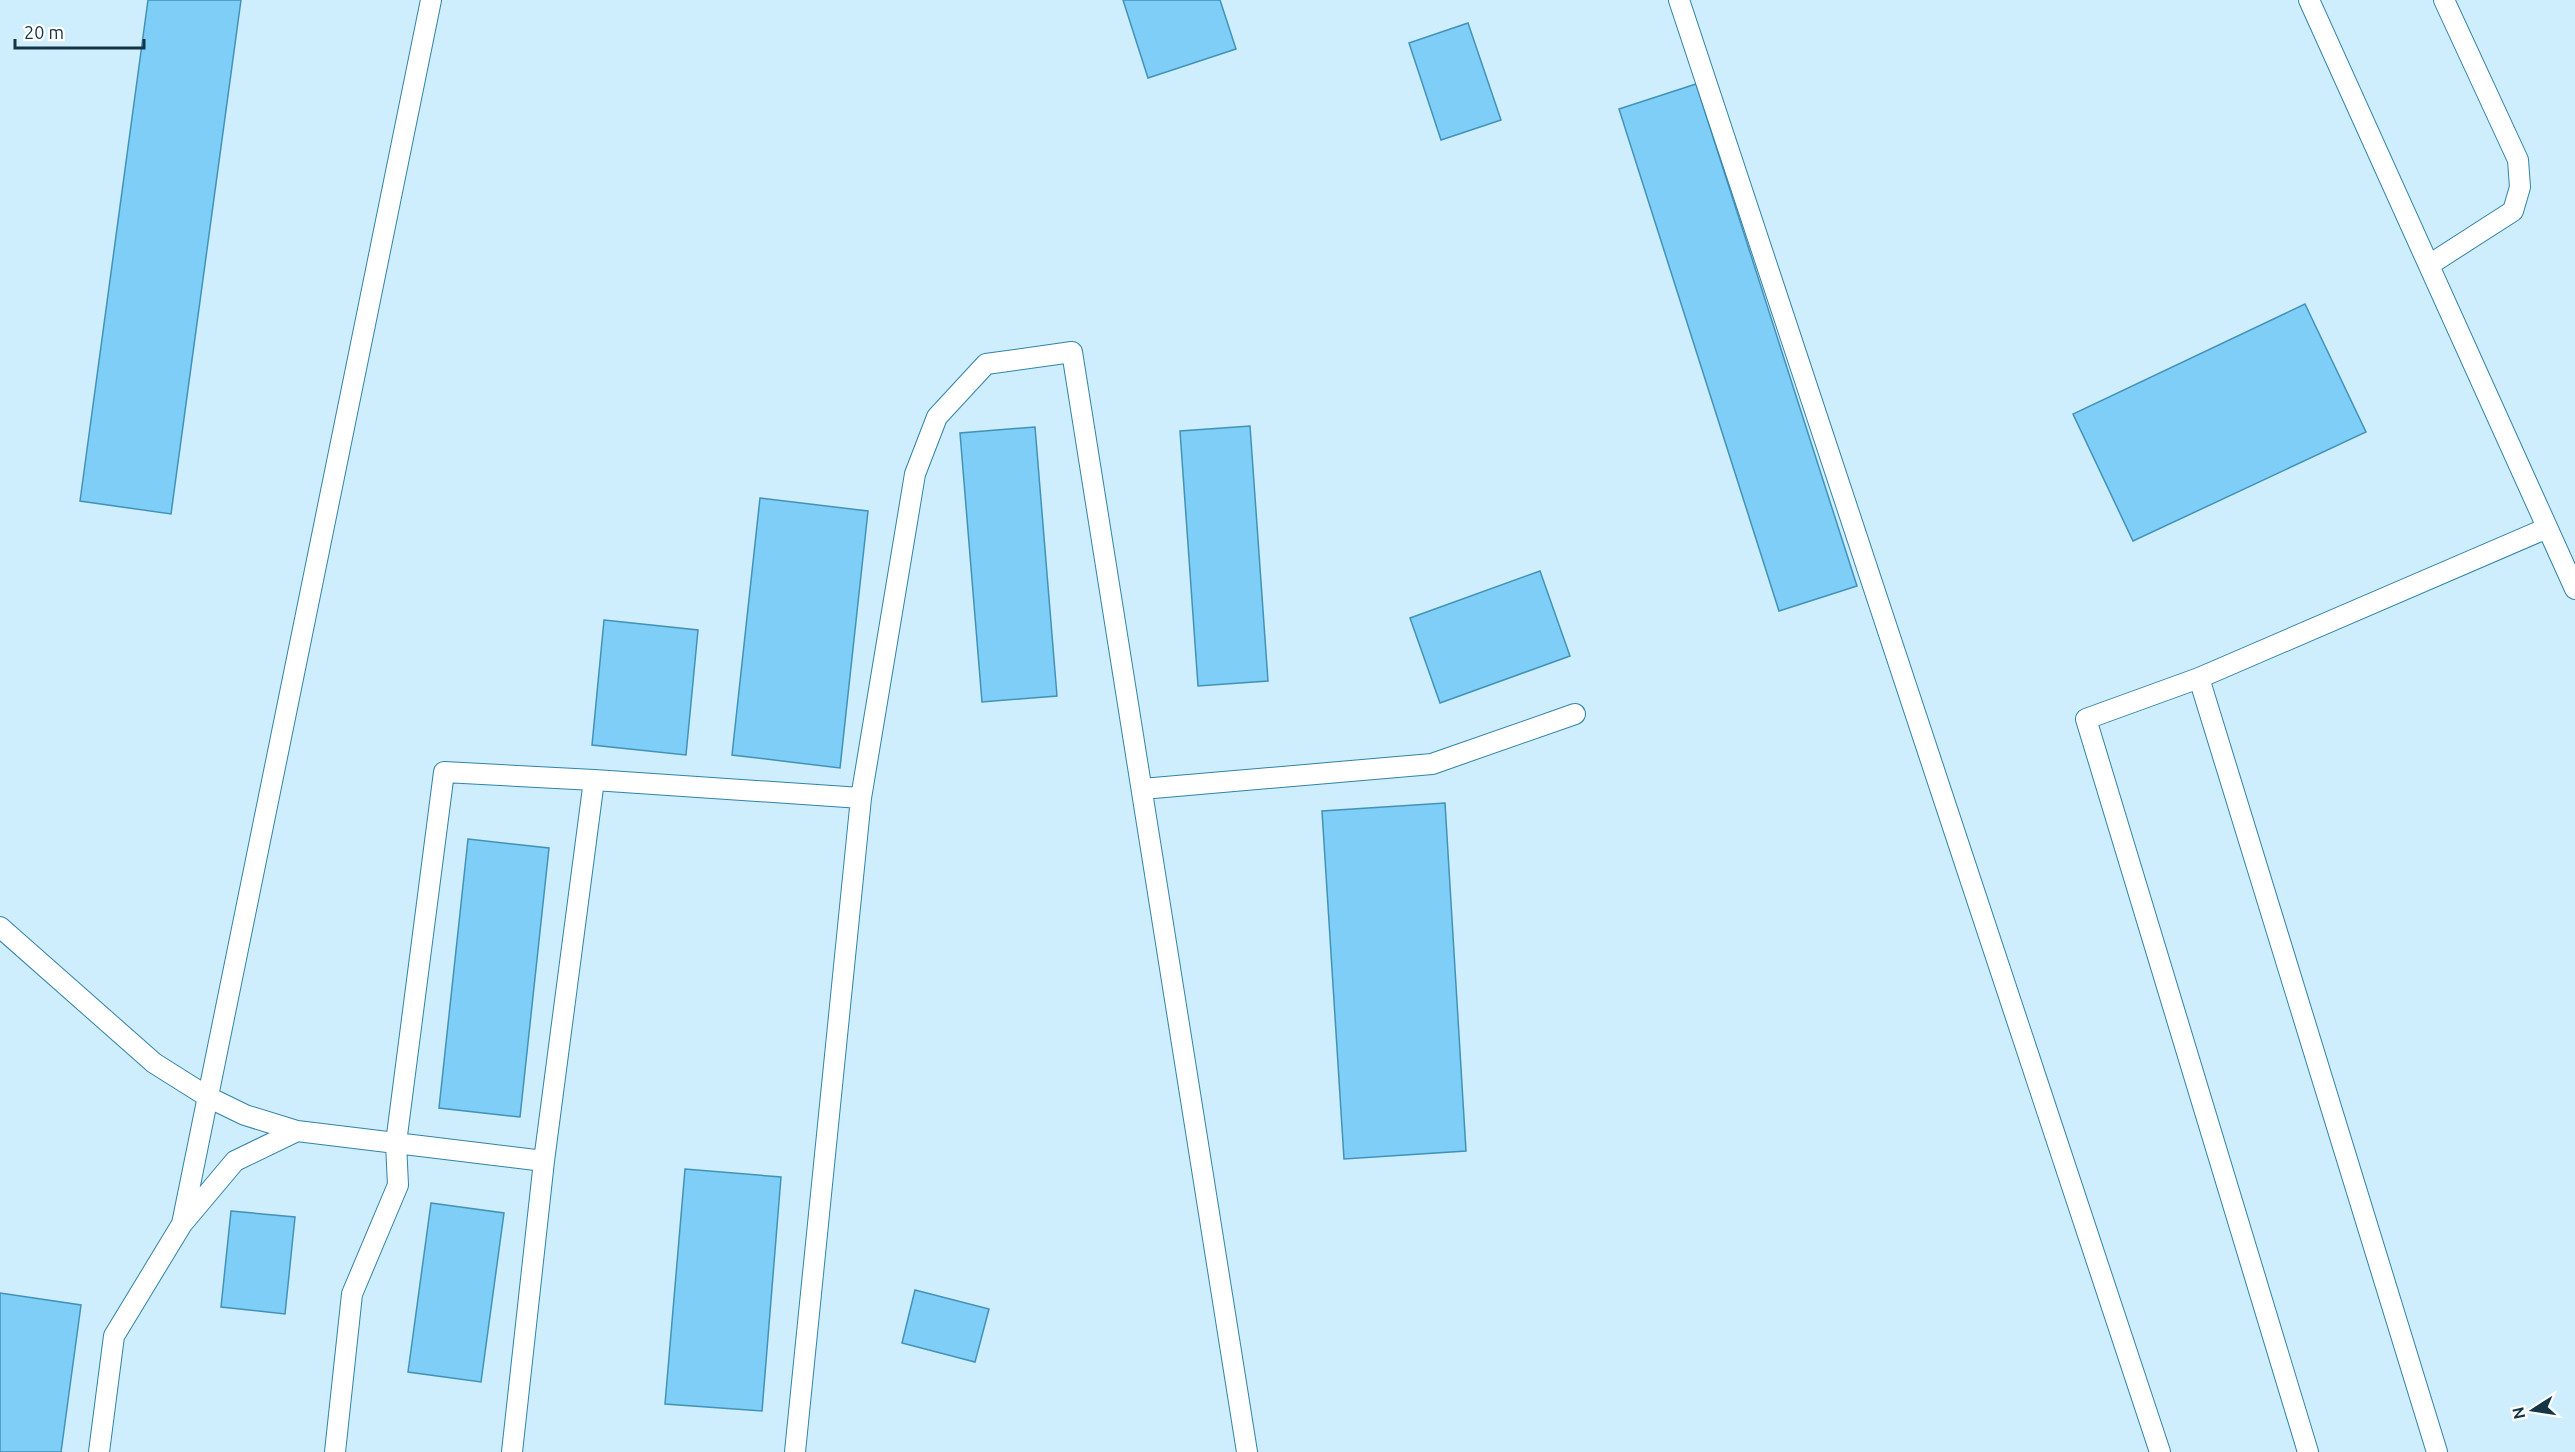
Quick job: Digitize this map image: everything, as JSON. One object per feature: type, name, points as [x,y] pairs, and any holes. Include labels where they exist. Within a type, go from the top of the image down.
[{"type":"lane","points":[[182,1224],[431,0]]},
{"type":"lane","points":[[1679,0],[2160,1452]]},
{"type":"lane","points":[[2309,0],[2575,589]]},
{"type":"lane","points":[[2429,265],[2513,211],[2520,187],[2517,160],[2446,1]]},
{"type":"lane","points":[[795,1452],[861,798],[915,474],[937,417],[986,364],[1072,352],[1247,1452]]},
{"type":"lane","points":[[2308,1452],[2086,719],[2199,678],[2547,528]]},
{"type":"lane","points":[[2199,678],[2394,1320],[2437,1452]]},
{"type":"lane","points":[[1142,789],[1432,764],[1575,714]]},
{"type":"lane","points":[[335,1452],[352,1294],[398,1185],[396,1143],[444,772],[861,798]]},
{"type":"lane","points":[[512,1452],[543,1161],[594,780]]},
{"type":"lane","points":[[0,927],[154,1063],[208,1097],[245,1114],[297,1131],[543,1161]]},
{"type":"lane","points":[[99,1452],[114,1336],[182,1224],[235,1161],[297,1131]]},
{"type":"building","points":[[148,0],[241,0],[171,514],[80,501]]},
{"type":"building","points":[[1123,0],[1220,0],[1236,49],[1148,78]]},
{"type":"building","points":[[1468,23],[1501,120],[1441,140],[1409,43]]},
{"type":"building","points":[[1696,84],[1857,586],[1779,611],[1619,109]]},
{"type":"building","points":[[2305,304],[2366,432],[2133,541],[2073,414]]},
{"type":"building","points":[[1250,426],[1268,681],[1198,686],[1180,431]]},
{"type":"building","points":[[1035,427],[1057,696],[982,702],[960,433]]},
{"type":"building","points":[[760,498],[868,511],[840,768],[732,755]]},
{"type":"building","points":[[1540,571],[1570,656],[1440,703],[1410,618]]},
{"type":"building","points":[[604,620],[698,630],[686,755],[592,745]]},
{"type":"building","points":[[1445,803],[1466,1151],[1344,1159],[1322,811]]},
{"type":"building","points":[[468,839],[549,848],[520,1117],[439,1108]]},
{"type":"building","points":[[685,1169],[781,1177],[762,1411],[665,1404]]},
{"type":"building","points":[[431,1203],[504,1213],[481,1382],[408,1372]]},
{"type":"building","points":[[231,1211],[295,1217],[285,1314],[221,1307]]},
{"type":"building","points":[[915,1290],[989,1309],[975,1362],[902,1343]]},
{"type":"building","points":[[0,1293],[81,1305],[61,1452],[0,1452]]}]
